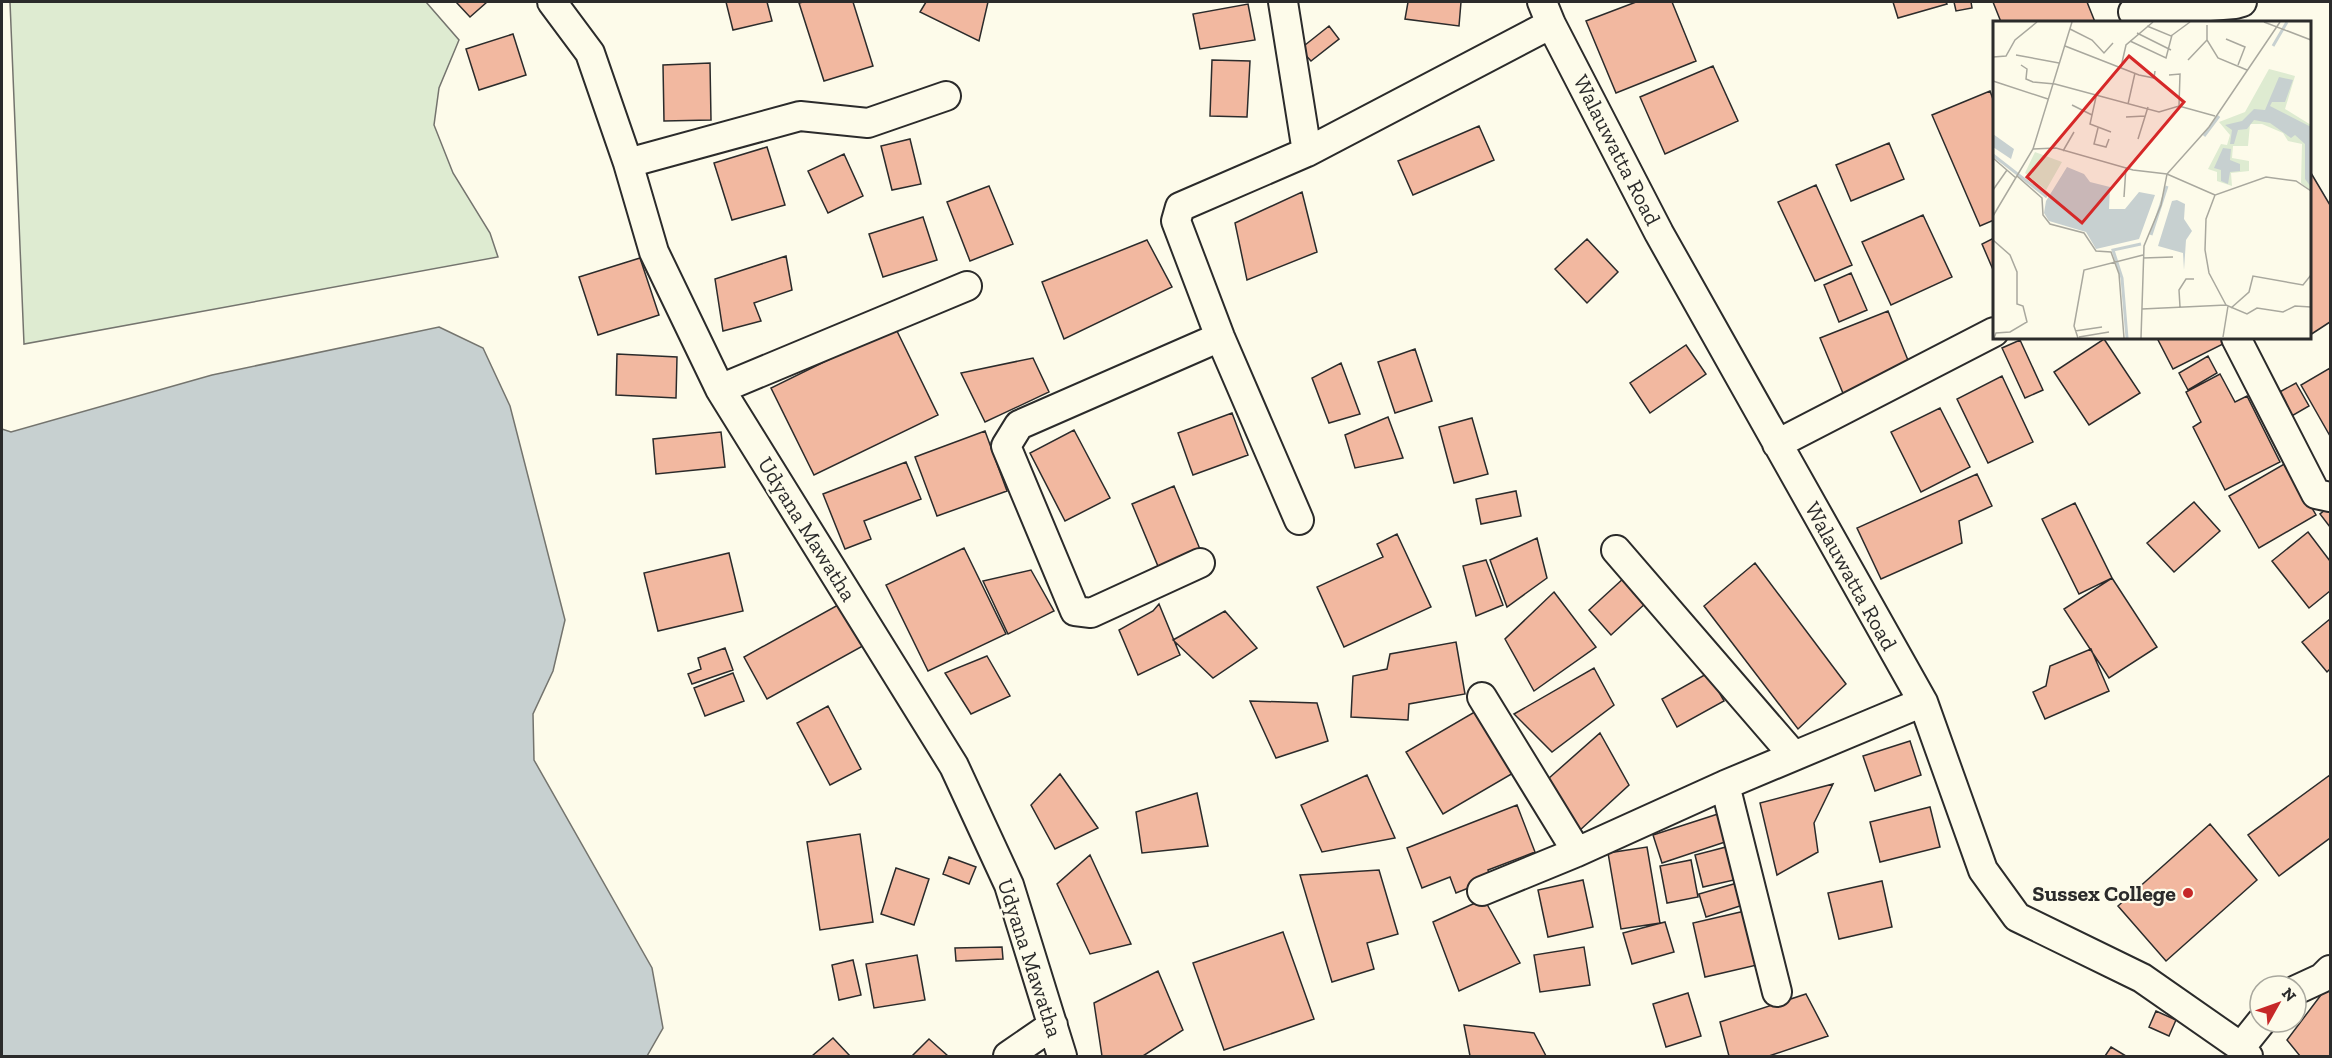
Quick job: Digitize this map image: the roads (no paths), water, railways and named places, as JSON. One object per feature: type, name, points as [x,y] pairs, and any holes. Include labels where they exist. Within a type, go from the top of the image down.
[{"type":"street","name":"Udyana Mawatha","points":[[552,2],[590,53],[628,163],[654,252],[720,389],[954,766],[1009,885],[1062,1056]]},
{"type":"street","points":[[1283,2],[1307,152]]},
{"type":"street","points":[[2133,12],[2242,2]]},
{"type":"street","points":[[1299,520],[1220,337],[1176,221],[1180,207],[1307,152],[1546,13]]},
{"type":"street","name":"Walauwatta Road","points":[[1546,13],[1659,233],[1923,702],[1983,870],[2017,917],[2142,978],[2245,1052]]},
{"type":"street","points":[[628,163],[800,116],[868,123],[946,96]]},
{"type":"street","points":[[720,389],[967,286]]},
{"type":"street","points":[[1777,444],[1993,333]]},
{"type":"street","points":[[1200,563],[1091,614],[1075,611],[1006,446],[1019,425],[1220,337]]},
{"type":"street","points":[[2237,339],[2316,494],[2331,496]]},
{"type":"street","points":[[1616,550],[1794,756]]},
{"type":"street","points":[[1482,697],[1577,852]]},
{"type":"street","points":[[1482,891],[1923,702]]},
{"type":"street","points":[[1725,785],[1777,992]]},
{"type":"street","points":[[2308,984],[2322,978],[2331,970]]},
{"type":"street","points":[[1008,1056],[1053,1025]]},
{"type":"street","points":[[2245,1052],[2255,1034]]},
{"type":"place","name":"Sussex College","points":[[2188,893]]}]
